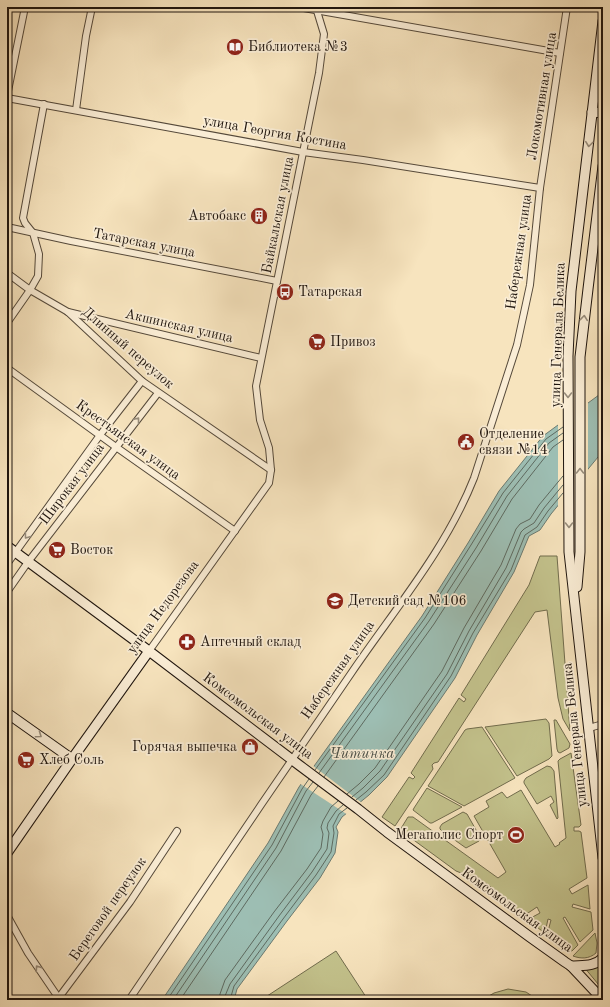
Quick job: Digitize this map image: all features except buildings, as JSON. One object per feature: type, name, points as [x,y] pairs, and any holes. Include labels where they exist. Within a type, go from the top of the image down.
[{"type":"main road","name":"улица Генерала Белика","points":[[603,22],[571,291],[568,356],[569,552],[603,858]]},
{"type":"main road","points":[[592,112],[603,114]]},
{"type":"main road","name":"улица Генерала Белика","points":[[575,609],[580,552],[580,356],[603,166]]},
{"type":"main road","name":"Комсомольская улица","points":[[7,546],[150,651],[387,832],[571,966],[603,1000]]},
{"type":"main road","name":"улица Недорезова","points":[[7,853],[72,759],[150,651]]},
{"type":"main road","points":[[7,713],[72,759]]},
{"type":"main road","points":[[571,966],[591,965],[599,962],[603,958]]},
{"type":"street","points":[[7,97],[25,7]]},
{"type":"street","points":[[76,110],[86,36],[92,7]]},
{"type":"street","points":[[298,7],[560,53]]},
{"type":"street","name":"Локомотивная улица","points":[[540,188],[567,7]]},
{"type":"street","name":"Байкальская улица","points":[[261,358],[278,281],[319,73],[324,34],[316,9]]},
{"type":"street","name":"улица Георгия Костина","points":[[7,97],[303,152],[540,188]]},
{"type":"street","points":[[7,323],[38,276],[39,254],[33,233],[23,218],[44,104]]},
{"type":"street","name":"Набережная улица","points":[[129,1000],[367,649],[436,552],[468,494],[517,345],[530,285],[540,188]]},
{"type":"street","name":"Татарская улица","points":[[7,227],[71,242],[278,281]]},
{"type":"street","name":"Длинный переулок","points":[[7,274],[30,290],[68,312],[142,381],[271,470]]},
{"type":"street","name":"Акшинская улица","points":[[68,312],[261,358]]},
{"type":"street","name":"улица Недорезова","points":[[150,651],[268,483],[271,470],[269,448],[260,420],[256,386],[261,358]]},
{"type":"street","name":"Крестьянская улица","points":[[7,368],[235,531]]},
{"type":"street","name":"Широкая улица","points":[[7,564],[100,435],[142,381]]},
{"type":"street","name":"Широкая улица","points":[[7,592],[28,562],[158,392]]},
{"type":"street","points":[[589,728],[603,724]]},
{"type":"street","name":"Береговой переулок","points":[[58,999],[130,902],[177,831]]},
{"type":"street","points":[[7,914],[28,953],[58,999]]},
{"type":"shaded area","points":[[540,556],[557,556],[570,731],[563,719],[558,698],[547,610],[535,612],[438,762],[432,765],[433,769],[395,826],[382,817],[409,777],[413,779],[415,777],[411,773],[459,698],[464,702],[466,699],[461,695],[529,585]]},
{"type":"shaded area","points":[[546,719],[549,723],[552,756],[517,776],[485,727]]},
{"type":"shaded area","points":[[554,720],[556,720],[570,744],[569,748],[560,753],[557,749]]},
{"type":"shaded area","points":[[482,727],[515,778],[464,806],[428,786],[465,730]]},
{"type":"shaded area","points":[[571,753],[581,825],[579,827],[574,827],[574,831],[581,832],[587,878],[569,889],[572,894],[588,885],[590,909],[573,904],[572,907],[591,912],[593,930],[580,942],[565,917],[563,918],[578,945],[572,951],[569,951],[547,935],[551,920],[548,919],[545,933],[527,920],[540,913],[537,907],[522,917],[510,908],[498,895],[499,893],[476,876],[474,878],[456,871],[400,830],[408,817],[413,817],[498,878],[506,872],[474,816],[489,807],[486,801],[502,792],[507,798],[521,790],[555,847],[560,844],[559,843],[566,838],[558,761]]},
{"type":"shaded area","points":[[547,766],[551,767],[554,771],[557,819],[550,805],[554,802],[551,796],[537,804],[524,783],[526,778]]},
{"type":"shaded area","points":[[427,788],[462,807],[430,823],[413,810]]},
{"type":"shaded area","points":[[463,812],[467,814],[480,837],[479,841],[466,848],[440,829],[442,824]]},
{"type":"shaded area","points":[[595,933],[597,943],[596,953],[585,958],[573,956]]},
{"type":"shaded area","points":[[336,951],[368,1000],[261,1000]]},
{"type":"shaded area","points":[[603,961],[603,990],[584,967]]},
{"type":"shaded area","points":[[508,989],[526,992],[538,1000],[482,1000],[494,993]]},
{"type":"water","name":"Читинка","points":[[603,392],[603,451],[551,514],[540,530],[529,536],[514,572],[477,635],[455,678],[387,777],[369,795],[342,817],[336,827],[338,832],[335,853],[320,878],[237,989],[234,1000],[162,1000],[268,843],[299,787],[422,616],[499,491],[543,436]]},
{"type":"pier","points":[[588,401],[588,472],[558,509],[558,423]]},
{"type":"pier","points":[[312,765],[362,803],[348,815],[299,783]]},
{"type":"place","name":"Библиотека №3","points":[[235,47]]},
{"type":"place","name":"Автобакс","points":[[259,216]]},
{"type":"place","name":"Татарская","points":[[285,292]]},
{"type":"place","name":"Привоз","points":[[317,342]]},
{"type":"place","name":"Отделение связи №14","points":[[466,442]]},
{"type":"place","name":"Восток","points":[[57,550]]},
{"type":"place","name":"Детский сад №106","points":[[335,601]]},
{"type":"place","name":"Аптечный склад","points":[[187,642]]},
{"type":"place","name":"Горячая выпечка","points":[[250,747]]},
{"type":"place","name":"Хлеб Соль","points":[[26,760]]},
{"type":"place","name":"Мегаполис Спорт","points":[[516,835]]}]
